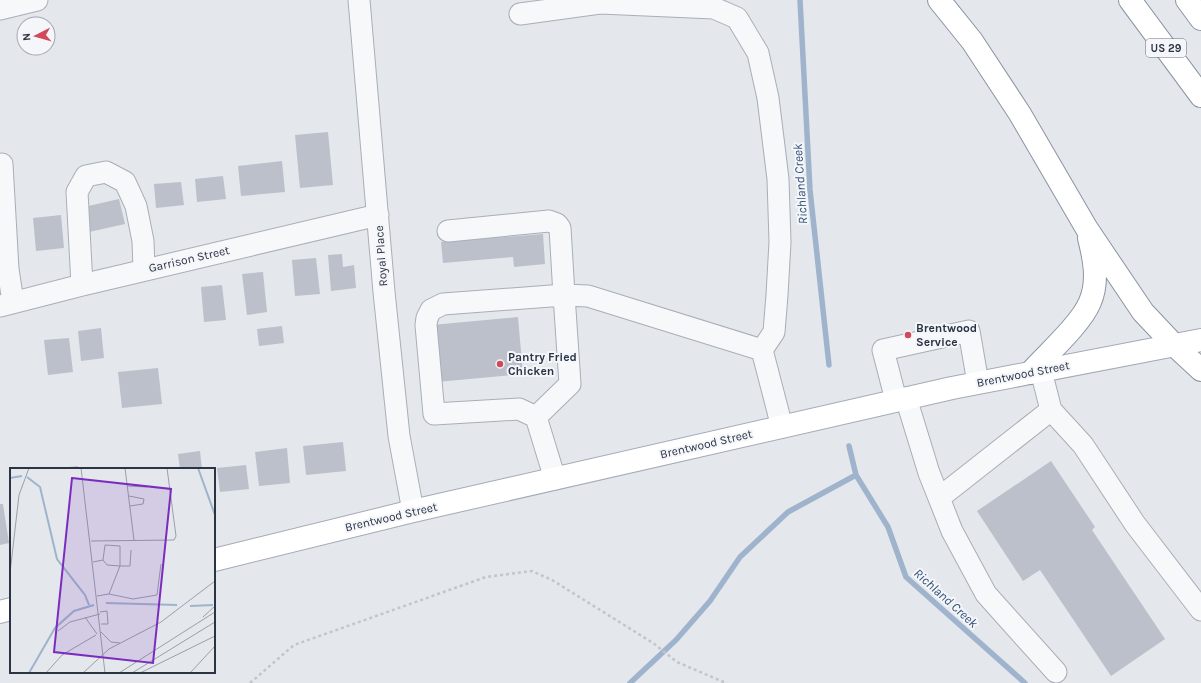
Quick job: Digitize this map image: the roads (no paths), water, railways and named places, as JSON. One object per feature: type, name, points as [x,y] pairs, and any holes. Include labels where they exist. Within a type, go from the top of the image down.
[{"type":"main road","points":[[940,0],[972,41],[1020,114],[1087,229],[1143,312],[1175,346],[1201,370]]},
{"type":"main road","name":"US 29","points":[[1130,0],[1201,96]]},
{"type":"main road","points":[[1187,0],[1201,19]]},
{"type":"main road","points":[[1035,372],[1077,322],[1090,302],[1094,285],[1094,260],[1087,229]]},
{"type":"main road","name":"Brentwood Street","points":[[215,560],[413,512],[901,399],[1201,340]]},
{"type":"main road","points":[[0,612],[10,609]]},
{"type":"street","points":[[0,9],[37,0]]},
{"type":"street","name":"Royal Place","points":[[359,0],[384,292],[399,436],[413,512]]},
{"type":"street","points":[[520,14],[600,3],[714,8],[737,18],[758,53],[768,98],[778,179],[780,242],[774,332],[762,350],[782,427]]},
{"type":"street","points":[[2,164],[8,269],[6,304]]},
{"type":"street","points":[[82,285],[77,192],[86,176],[106,172],[125,182],[136,206],[143,241],[144,270]]},
{"type":"street","name":"Garrison Street","points":[[6,304],[378,215]]},
{"type":"street","points":[[448,231],[549,221],[557,224],[560,228],[570,384],[536,417]]},
{"type":"street","points":[[555,479],[536,417],[518,409],[434,414],[426,325],[427,318],[431,310],[443,304],[564,295],[588,296],[762,350]]},
{"type":"street","points":[[978,383],[969,331],[883,350],[952,531],[986,594],[1056,672]]},
{"type":"street","points":[[1035,372],[1052,410],[1083,445],[1135,524],[1201,610]]},
{"type":"street","points":[[939,498],[1052,410]]},
{"type":"waterway","name":"Richland Creek","points":[[800,0],[810,190],[829,365]]},
{"type":"waterway","name":"Richland Creek","points":[[849,446],[856,475],[888,527],[906,577],[1025,683]]},
{"type":"waterway","points":[[630,683],[676,640],[710,601],[740,557],[788,512],[856,475]]},
{"type":"place","name":"Brentwood Service","points":[[908,335]]},
{"type":"place","name":"Pantry Fried Chicken","points":[[500,364]]}]
